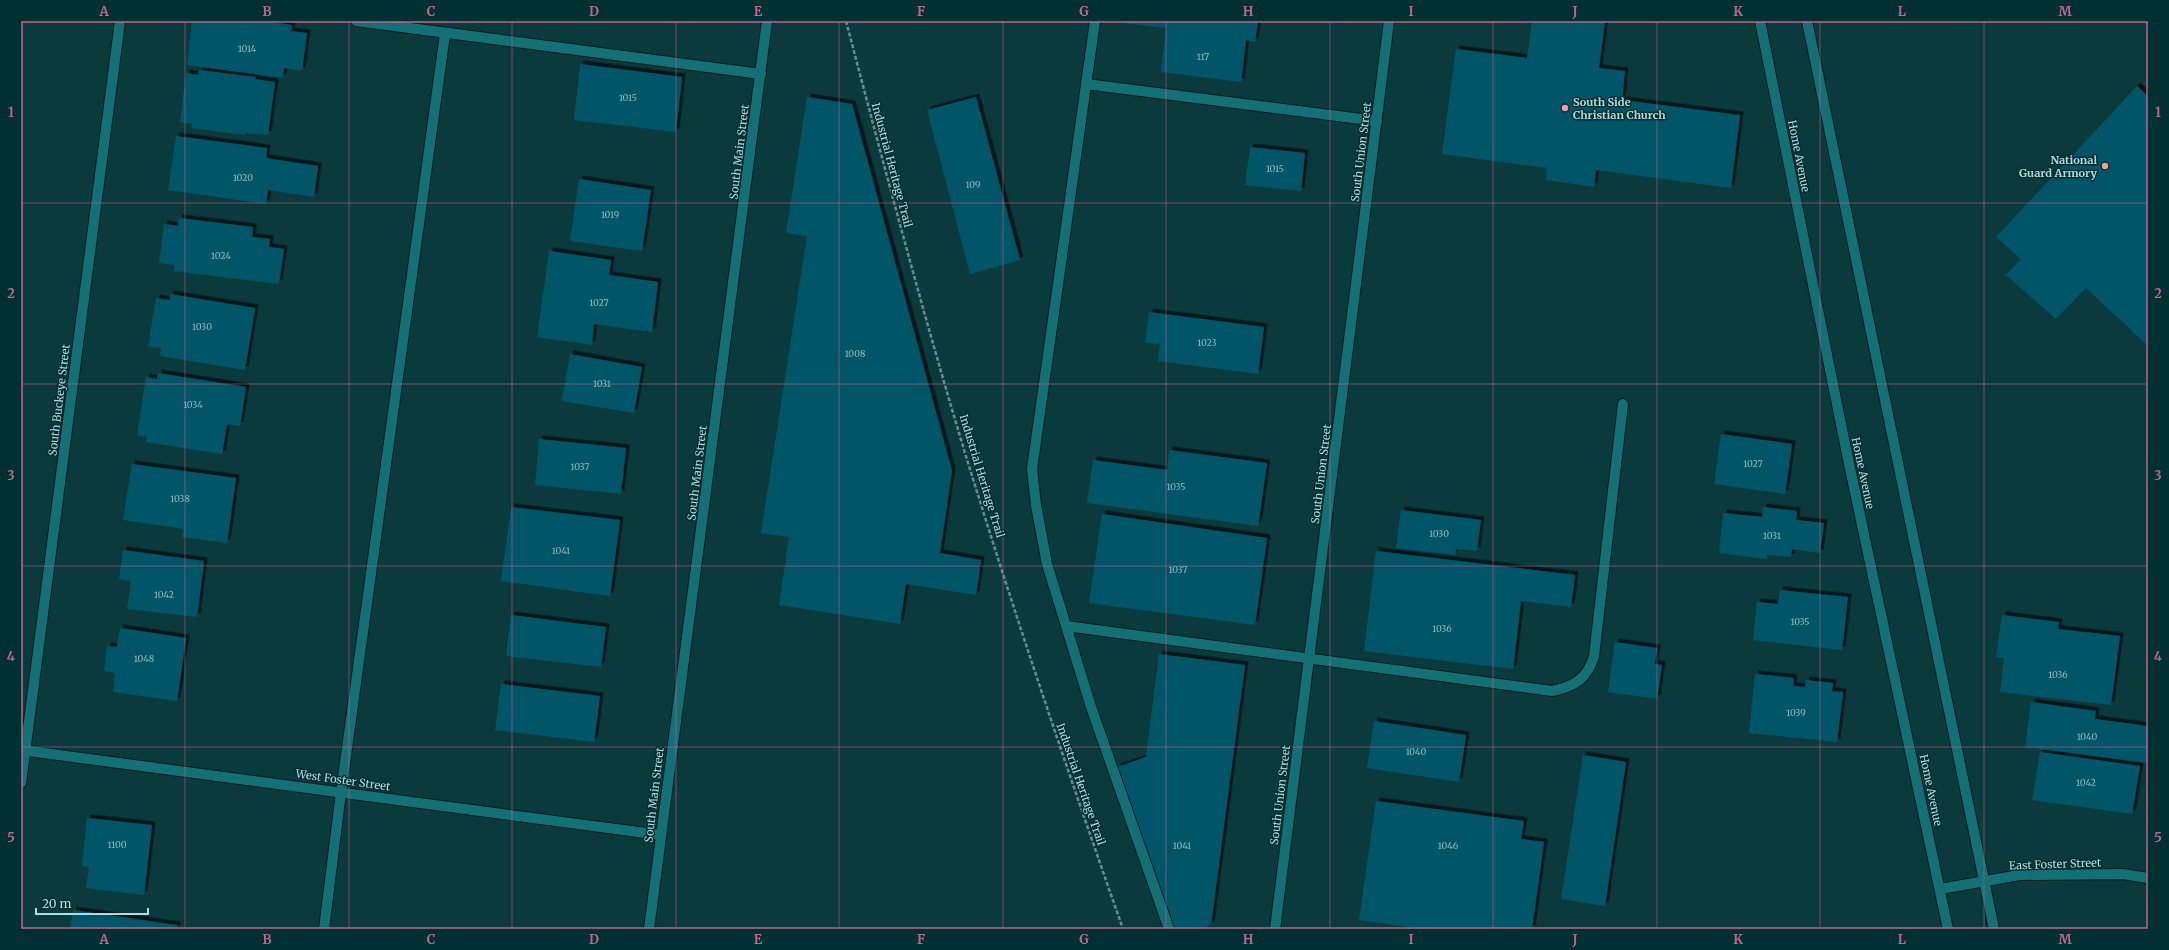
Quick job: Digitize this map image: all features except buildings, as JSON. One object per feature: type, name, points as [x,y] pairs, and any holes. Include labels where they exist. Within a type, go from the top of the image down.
[{"type":"street","name":"South Buckeye Street","points":[[21,783],[23,751],[120,21]]},
{"type":"street","points":[[356,21],[445,34],[761,74]]},
{"type":"street","name":"South Main Street","points":[[649,929],[767,21]]},
{"type":"street","points":[[1095,21],[1032,470],[1036,505],[1047,564],[1091,707],[1169,929]]},
{"type":"street","name":"South Union Street","points":[[1275,929],[1389,21]]},
{"type":"street","name":"Home Avenue","points":[[1760,21],[1850,467],[1948,929]]},
{"type":"street","points":[[1807,21],[1994,929]]},
{"type":"street","points":[[324,929],[341,792],[445,34]]},
{"type":"street","points":[[1086,84],[1377,121]]},
{"type":"street","points":[[1066,626],[1552,692],[1568,688],[1582,679],[1591,668],[1594,656],[1623,404]]},
{"type":"street","name":"West Foster Street","points":[[23,751],[661,835]]},
{"type":"street","name":"East Foster Street","points":[[1940,889],[2020,875],[2123,874],[2148,878]]},
{"type":"path","name":"Industrial Heritage Trail","points":[[846,21],[915,281],[966,454],[1052,720],[1123,929]]},
{"type":"place","name":"South Side Christian Church","points":[[1565,108]]},
{"type":"place","name":"National Guard Armory","points":[[2105,166]]}]
